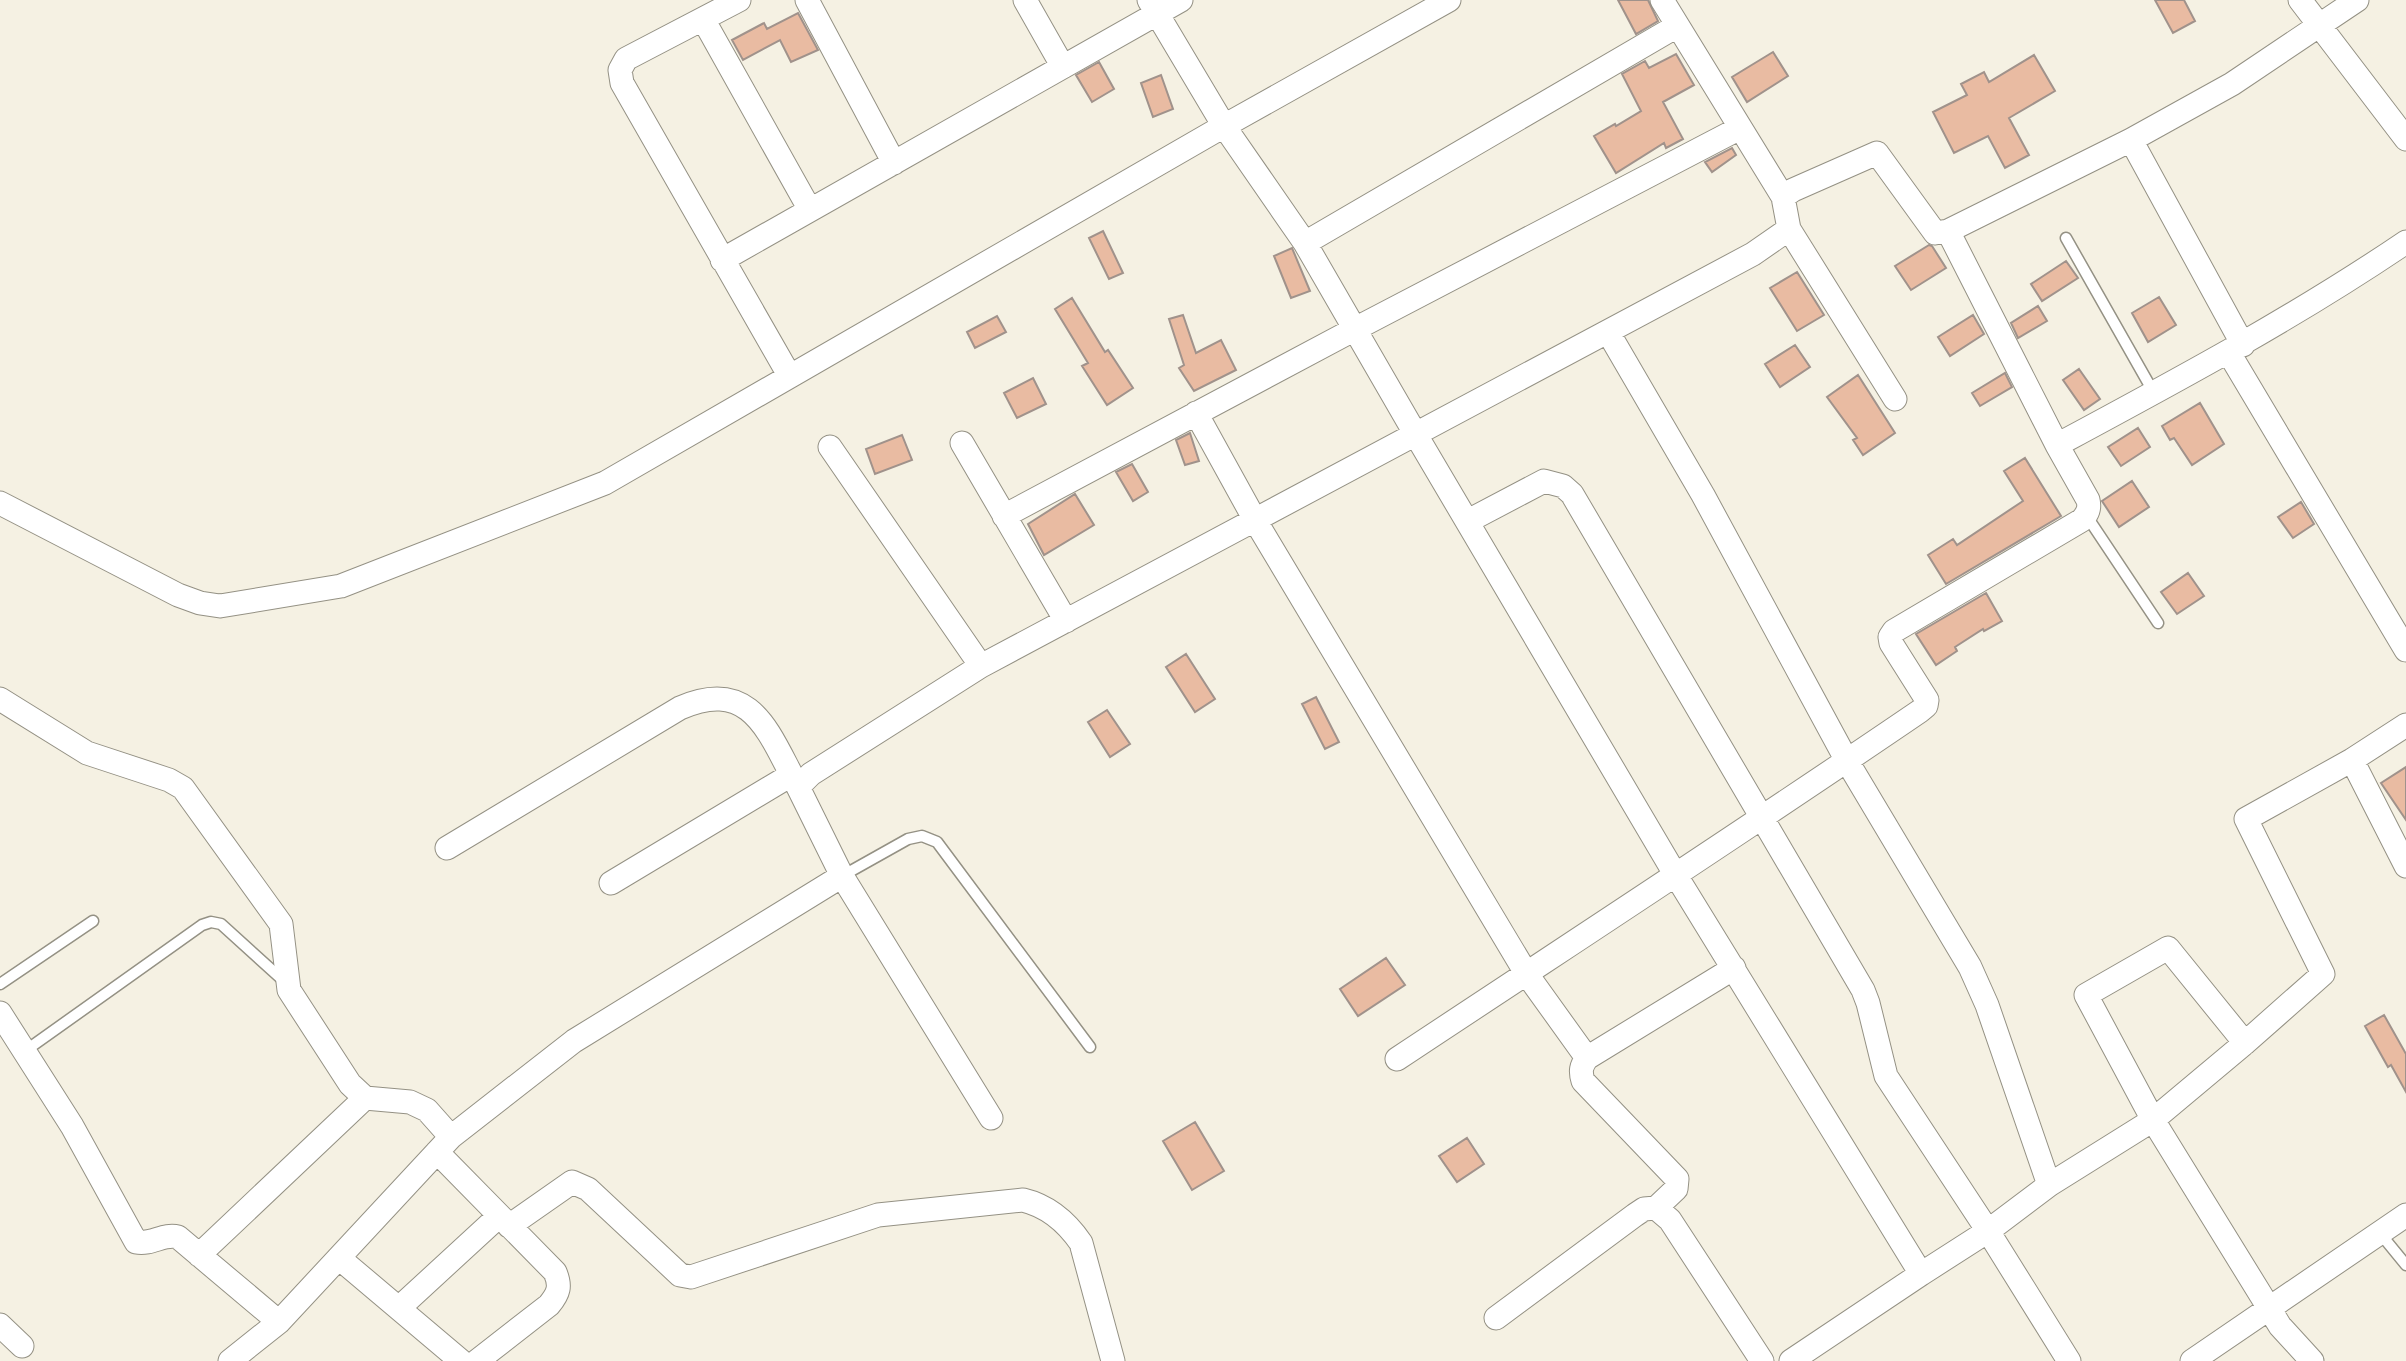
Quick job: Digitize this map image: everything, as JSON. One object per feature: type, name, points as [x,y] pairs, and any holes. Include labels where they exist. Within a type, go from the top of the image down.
[{"type":"street","points":[[739,0],[626,59],[620,70],[622,83],[789,375]]},
{"type":"street","points":[[807,0],[894,163]]},
{"type":"street","points":[[1025,0],[1063,67]]},
{"type":"street","points":[[722,260],[1063,67],[1153,7],[1181,0]]},
{"type":"street","points":[[0,503],[178,595],[200,603],[220,606],[341,586],[605,482],[1224,126],[1450,0]]},
{"type":"street","points":[[1662,0],[1783,197],[1789,229],[1895,399]]},
{"type":"street","points":[[2300,0],[2406,139]]},
{"type":"street","points":[[1783,197],[1793,190],[1877,153],[1935,233],[1948,231],[2131,139],[2232,84],[2357,0]]},
{"type":"street","points":[[1153,7],[1224,126],[1306,243],[1675,874],[1921,1274]]},
{"type":"street","points":[[703,19],[810,210]]},
{"type":"street","points":[[1306,243],[1677,26]]},
{"type":"street","points":[[1004,516],[1355,328],[1740,128]]},
{"type":"street","points":[[2131,139],[2236,349],[2406,650]]},
{"type":"street","points":[[611,883],[811,774],[981,666],[1753,254],[1789,229]]},
{"type":"street","points":[[1397,1059],[1761,819],[1926,706],[1925,694],[1891,643],[1890,637],[1894,631],[2087,515],[2088,500],[2057,445],[1948,231]]},
{"type":"street","points":[[2057,445],[2236,349],[2343,285],[2406,242]]},
{"type":"street","points":[[1608,332],[1703,495],[1847,761],[1980,986],[2049,1185]]},
{"type":"street","points":[[1196,413],[1255,520],[1526,973],[1587,1058]]},
{"type":"street","points":[[962,443],[1066,621]]},
{"type":"street","points":[[830,447],[981,666]]},
{"type":"street","points":[[1468,521],[1544,481],[1563,486],[1572,494],[1863,990],[1886,1076],[2069,1361]]},
{"type":"street","points":[[0,699],[87,753],[169,780],[183,788],[281,924],[284,933],[286,983],[350,1084],[365,1098],[410,1102],[427,1110],[444,1144],[504,1221],[555,1272],[560,1284],[557,1295],[549,1305],[477,1361]]},
{"type":"street","points":[[447,848],[695,701],[709,699],[734,702],[752,710],[795,781],[842,876],[991,1118]]},
{"type":"street","points":[[1791,1361],[1988,1231],[2049,1185],[2153,1120],[2323,974],[2246,819],[2352,760],[2406,725]]},
{"type":"street","points":[[2352,760],[2406,866]]},
{"type":"street","points":[[230,1361],[279,1322],[444,1144],[574,1041],[842,876]]},
{"type":"street","points":[[2245,1043],[2168,948],[2085,995],[2153,1120],[2268,1308],[2280,1326],[2312,1361]]},
{"type":"street","points":[[1496,1318],[1635,1215],[1644,1209],[1656,1208],[1676,1189],[1677,1179],[1583,1081],[1580,1073],[1587,1058],[1734,968]]},
{"type":"street","points":[[0,1013],[72,1126],[136,1242],[148,1243],[173,1235],[178,1237],[279,1322]]},
{"type":"street","points":[[199,1255],[365,1098]]},
{"type":"street","points":[[399,1308],[504,1221],[572,1182],[581,1184],[680,1275],[691,1277],[878,1215],[1023,1200],[1038,1204],[1055,1214],[1081,1243],[1113,1361]]},
{"type":"street","points":[[1656,1208],[1670,1220],[1762,1361]]},
{"type":"street","points":[[2192,1361],[2406,1214]]},
{"type":"street","points":[[339,1258],[461,1361]]},
{"type":"street","points":[[0,1325],[22,1346]]},
{"type":"lane","points":[[2066,238],[2154,393]]},
{"type":"lane","points":[[2087,515],[2158,623]]},
{"type":"lane","points":[[842,876],[908,839],[922,836],[937,842],[1090,1047]]},
{"type":"lane","points":[[0,984],[93,921]]},
{"type":"lane","points":[[25,1051],[202,925],[211,922],[221,924],[286,983]]},
{"type":"lane","points":[[2379,1232],[2406,1265]]},
{"type":"building","points":[[1618,0],[1648,0],[1658,21],[1636,34]]},
{"type":"building","points":[[2155,0],[2184,0],[2195,21],[2173,33]]},
{"type":"building","points":[[798,13],[818,50],[791,62],[780,40],[743,60],[732,40],[764,23],[767,29]]},
{"type":"building","points":[[1773,52],[1788,76],[1747,102],[1732,77]]},
{"type":"building","points":[[1676,54],[1694,85],[1663,102],[1683,139],[1666,148],[1664,143],[1616,173],[1594,136],[1641,111],[1622,74],[1645,61],[1649,68]]},
{"type":"building","points":[[2034,55],[2055,91],[2009,118],[2029,155],[2005,168],[1988,136],[1954,153],[1933,112],[1967,95],[1961,84],[1984,72],[1989,82]]},
{"type":"building","points":[[1099,62],[1114,89],[1092,102],[1076,75]]},
{"type":"building","points":[[1161,75],[1173,109],[1153,117],[1141,83]]},
{"type":"building","points":[[1732,148],[1736,155],[1712,172],[1705,162]]},
{"type":"building","points":[[1103,231],[1123,273],[1109,279],[1089,238]]},
{"type":"building","points":[[1929,245],[1946,268],[1911,290],[1895,266]]},
{"type":"building","points":[[1292,248],[1310,291],[1291,298],[1274,256]]},
{"type":"building","points":[[2066,261],[2078,278],[2042,301],[2031,284]]},
{"type":"building","points":[[1797,272],[1824,315],[1797,331],[1770,288]]},
{"type":"building","points":[[2159,297],[2176,325],[2148,342],[2132,313]]},
{"type":"building","points":[[1072,298],[1105,352],[1108,350],[1133,388],[1107,405],[1082,366],[1088,363],[1055,309]]},
{"type":"building","points":[[2038,306],[2047,321],[2018,338],[2011,323]]},
{"type":"building","points":[[1183,315],[1196,353],[1221,340],[1236,370],[1194,391],[1179,368],[1184,365],[1169,319]]},
{"type":"building","points":[[1973,315],[1984,334],[1950,356],[1938,337]]},
{"type":"building","points":[[997,316],[1006,332],[975,348],[967,332]]},
{"type":"building","points":[[1795,345],[1810,367],[1780,387],[1765,364]]},
{"type":"building","points":[[2079,369],[2100,399],[2084,410],[2063,380]]},
{"type":"building","points":[[2005,373],[2012,387],[1980,406],[1972,393]]},
{"type":"building","points":[[1858,375],[1895,433],[1863,455],[1853,440],[1857,438],[1827,397]]},
{"type":"building","points":[[1033,378],[1046,404],[1017,418],[1004,393]]},
{"type":"building","points":[[2200,403],[2224,444],[2192,465],[2174,438],[2170,440],[2162,426]]},
{"type":"building","points":[[2138,428],[2150,447],[2121,466],[2108,447]]},
{"type":"building","points":[[1190,433],[1199,461],[1185,465],[1176,440]]},
{"type":"building","points":[[902,435],[912,460],[875,474],[866,449]]},
{"type":"building","points":[[2025,458],[2061,516],[1946,584],[1928,555],[1953,539],[1957,545],[2023,501],[2004,471]]},
{"type":"building","points":[[1132,464],[1148,492],[1133,501],[1116,472]]},
{"type":"building","points":[[2132,481],[2149,507],[2119,527],[2102,501]]},
{"type":"building","points":[[1075,494],[1094,525],[1044,555],[1028,524]]},
{"type":"building","points":[[2301,502],[2314,524],[2293,538],[2278,517]]},
{"type":"building","points":[[2188,573],[2204,596],[2177,614],[2161,592]]},
{"type":"building","points":[[1986,593],[2002,621],[1984,631],[1983,629],[1955,647],[1957,651],[1936,665],[1916,634]]},
{"type":"building","points":[[1186,654],[1215,699],[1195,712],[1166,667]]},
{"type":"building","points":[[1316,697],[1339,742],[1325,749],[1302,704]]},
{"type":"building","points":[[1107,710],[1130,744],[1110,757],[1088,722]]},
{"type":"building","points":[[2406,767],[2406,820],[2381,783]]},
{"type":"building","points":[[1386,958],[1405,985],[1358,1016],[1340,989]]},
{"type":"building","points":[[2384,1015],[2406,1054],[2406,1092],[2365,1026]]},
{"type":"building","points":[[1195,1122],[1224,1171],[1192,1190],[1163,1141]]},
{"type":"building","points":[[1467,1138],[1484,1164],[1457,1182],[1439,1156]]}]
